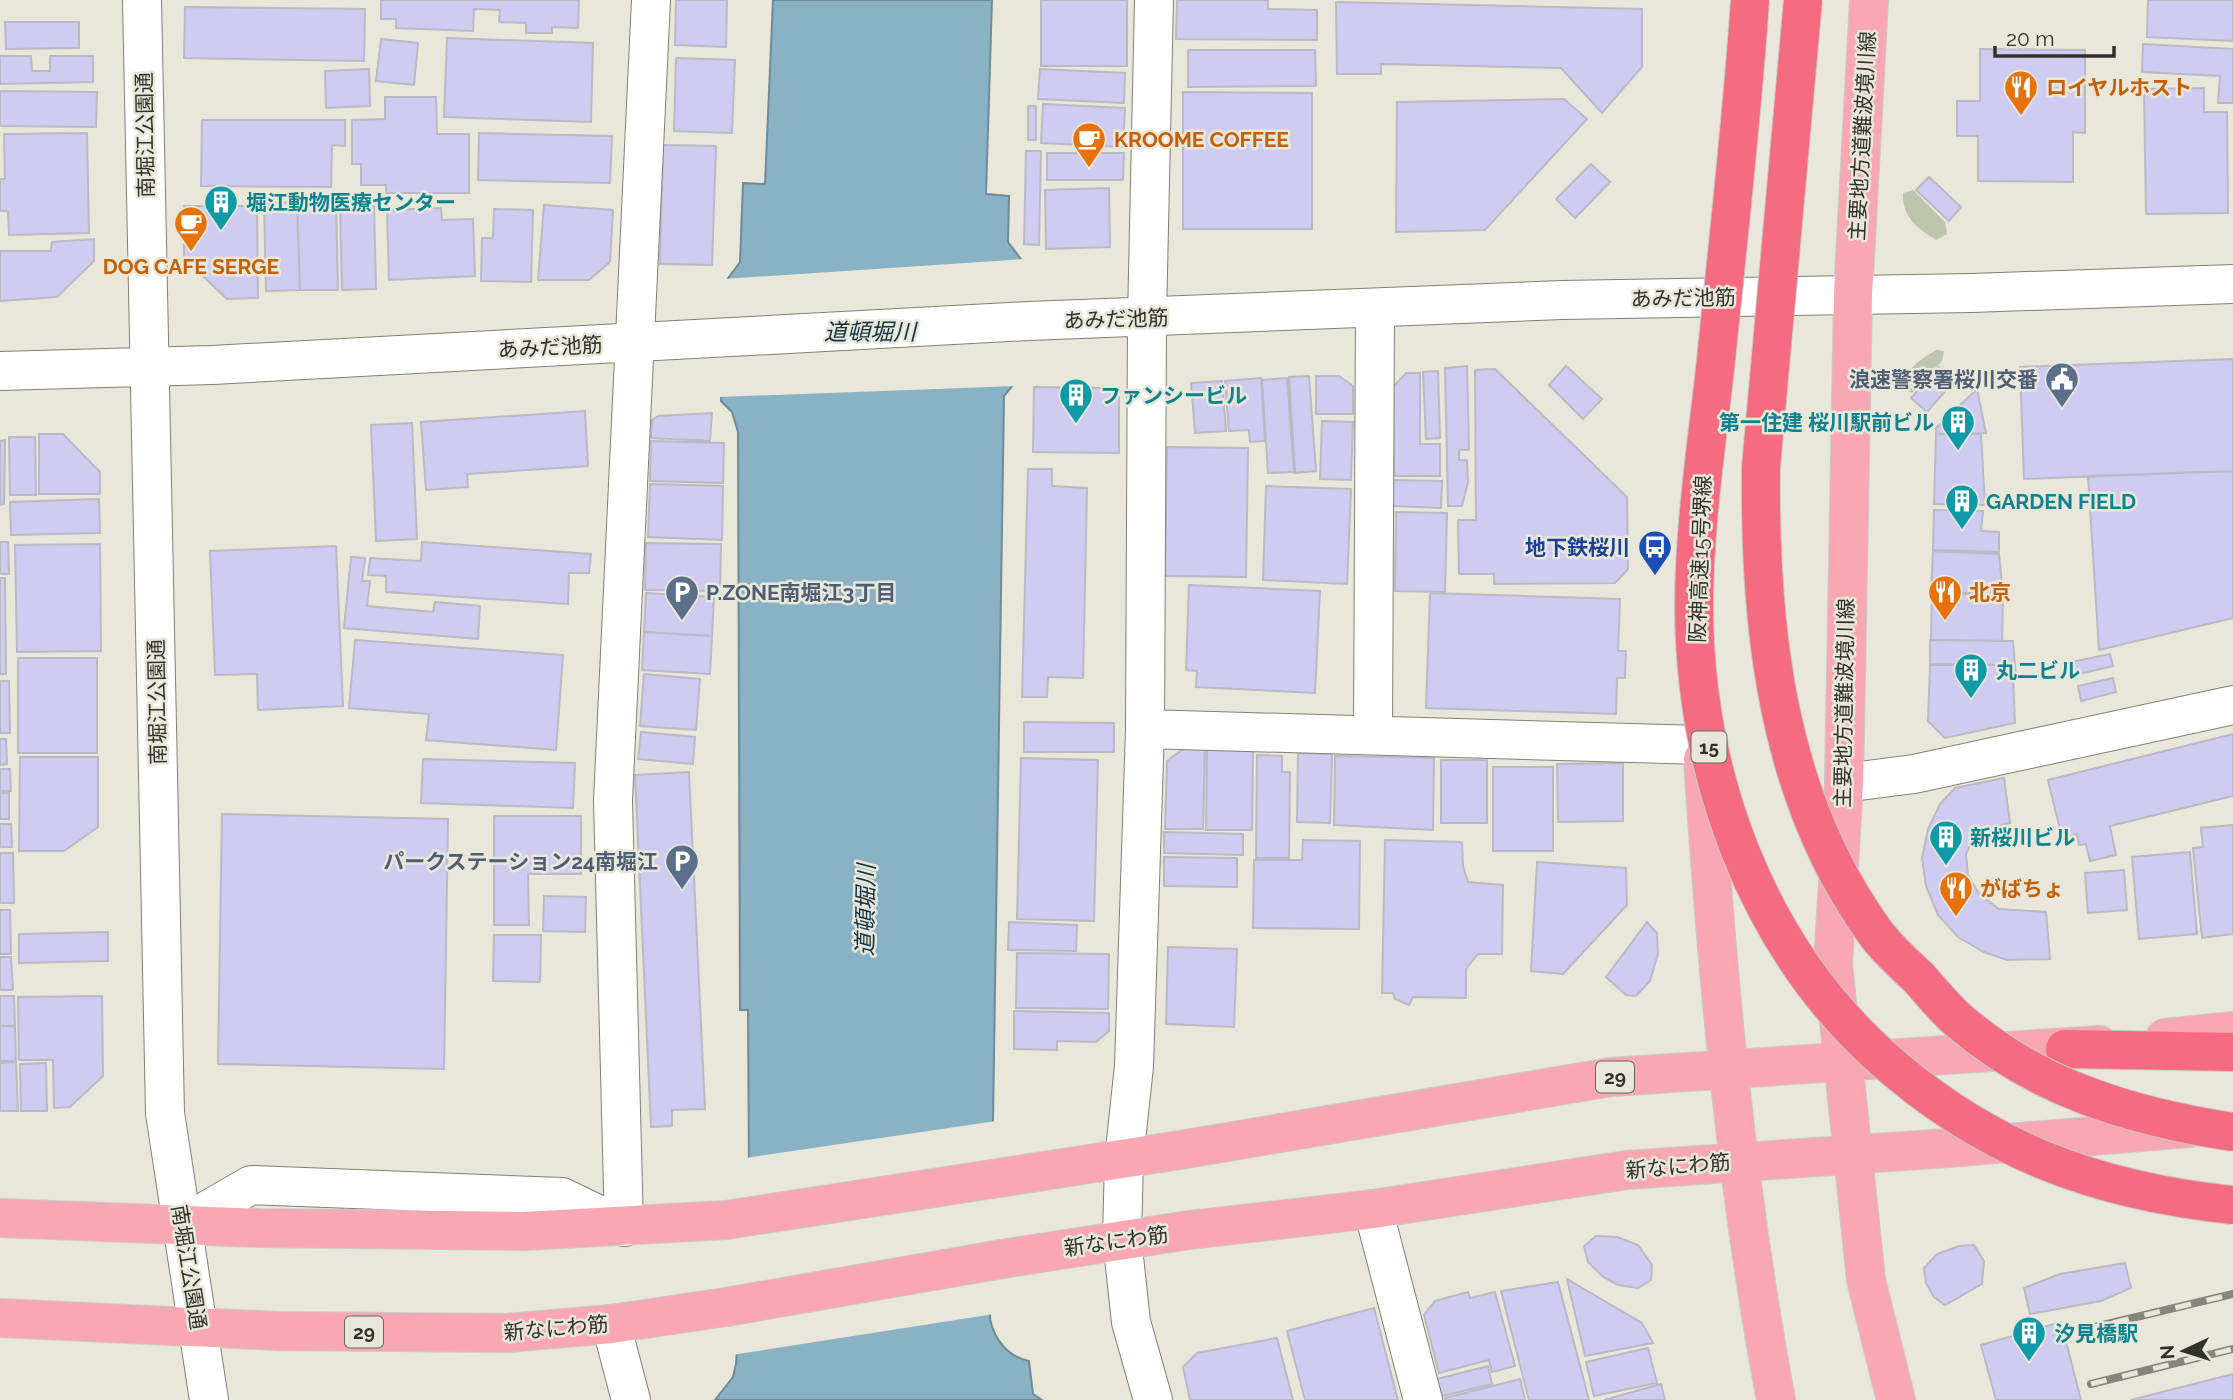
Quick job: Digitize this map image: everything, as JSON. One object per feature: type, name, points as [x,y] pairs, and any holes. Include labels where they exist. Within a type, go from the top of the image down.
[{"type":"highway","name":"阪神高速15号堺線","points":[[1750,0],[1737,163],[1703,464],[1695,609],[1698,683],[1711,757],[1728,820],[1748,873],[1773,926],[1808,978],[1849,1028],[1895,1070],[1954,1114],[2020,1150],[2091,1179],[2168,1198],[2233,1205]]},
{"type":"highway","points":[[1803,0],[1762,455],[1760,536],[1763,602],[1772,666],[1784,733],[1800,788],[1821,842],[1846,889],[1876,934],[1958,1020],[2010,1057],[2062,1086],[2115,1108],[2174,1123],[2233,1132]]},
{"type":"highway","points":[[2065,1049],[2233,1052]]},
{"type":"main road","points":[[1731,0],[1729,297],[1706,580],[1702,745],[1717,975],[1755,1289],[1776,1400]]},
{"type":"main road","name":"主要地方道難波境川線","points":[[1869,0],[1853,295],[1844,783],[1833,964],[1866,1280],[1896,1400]]},
{"type":"main road","name":"29","points":[[0,1218],[183,1225],[524,1231],[726,1220],[1124,1159],[1612,1077],[2065,1049],[2233,1031]]},
{"type":"main road","name":"新なにわ筋","points":[[0,1318],[198,1327],[507,1333],[611,1324],[1122,1240],[1373,1209],[1627,1170],[2233,1124]]},
{"type":"street","name":"南堀江公園通","points":[[142,0],[165,1113],[208,1400]]},
{"type":"street","points":[[624,1227],[612,801],[651,0]]},
{"type":"street","points":[[1153,0],[1147,318],[1145,729],[1134,1066],[1124,1159],[1122,1240],[1131,1322],[1153,1400]]},
{"type":"street","name":"あみだ池筋","points":[[0,371],[212,365],[1030,321],[1562,300],[2233,284]]},
{"type":"street","points":[[1373,734],[1375,309]]},
{"type":"street","points":[[1844,783],[1914,774],[2233,705]]},
{"type":"street","points":[[1145,729],[1702,745]]},
{"type":"street","points":[[1373,1209],[1423,1400]]},
{"type":"street","points":[[611,1324],[631,1400]]},
{"type":"green space","points":[[1913,190],[1945,222],[1947,234],[1936,240],[1912,221],[1905,209],[1903,193]]},
{"type":"green space","points":[[1937,350],[1944,351],[1942,361],[1912,393],[1903,389],[1910,370]]},
{"type":"water","name":"道頓堀川","points":[[773,0],[992,0],[986,194],[1009,196],[1008,242],[1024,263],[1013,385],[1004,396],[990,1319],[1003,1346],[1015,1356],[1029,1361],[1033,1394],[1042,1400],[715,1400],[733,1377],[736,1364],[749,1168],[748,1010],[740,1010],[738,432],[732,412],[721,401],[726,281],[740,262],[743,183],[765,184]]},
{"type":"pier","points":[[1025,259],[1028,263],[1016,386],[718,397],[723,279]]},
{"type":"pier","points":[[996,1121],[994,1314],[732,1355],[745,1158]]},
{"type":"building","points":[[381,0],[579,0],[578,28],[552,27],[552,33],[526,33],[526,23],[499,22],[500,10],[474,9],[473,31],[396,28],[396,19],[381,19]]},
{"type":"building","points":[[676,0],[727,0],[726,47],[675,45]]},
{"type":"building","points":[[1041,0],[1127,0],[1127,66],[1041,66]]},
{"type":"building","points":[[1177,0],[1268,0],[1268,9],[1317,10],[1317,40],[1176,39]]},
{"type":"building","points":[[2148,0],[2233,0],[2233,41],[2147,37]]},
{"type":"building","points":[[1336,2],[1642,9],[1642,67],[1602,113],[1561,68],[1381,64],[1381,74],[1337,74]]},
{"type":"building","points":[[185,7],[365,9],[364,61],[184,58]]},
{"type":"building","points":[[5,22],[79,22],[79,48],[6,49]]},
{"type":"building","points":[[447,38],[593,43],[591,122],[444,117]]},
{"type":"building","points":[[381,39],[418,43],[414,85],[376,81]]},
{"type":"building","points":[[2143,44],[2233,49],[2233,103],[2218,103],[2220,76],[2142,72]]},
{"type":"building","name":"ロイヤルホスト","points":[[1980,49],[2085,50],[2085,133],[2073,132],[2073,182],[1978,181],[1978,136],[1957,136],[1957,101],[1980,101]]},
{"type":"building","points":[[1188,50],[1315,50],[1316,86],[1188,87]]},
{"type":"building","points":[[0,56],[31,56],[32,71],[50,71],[50,56],[93,56],[93,82],[0,84]]},
{"type":"building","points":[[676,58],[735,60],[732,133],[674,131]]},
{"type":"building","points":[[369,69],[370,106],[326,108],[325,71]]},
{"type":"building","points":[[1040,69],[1125,73],[1124,103],[1038,99]]},
{"type":"building","points":[[2204,88],[2204,112],[2227,112],[2228,213],[2146,214],[2144,89]]},
{"type":"building","points":[[0,91],[97,92],[96,127],[0,126]]},
{"type":"building","points":[[1183,92],[1312,93],[1312,229],[1183,229]]},
{"type":"building","points":[[385,97],[436,97],[437,134],[469,134],[469,193],[386,193],[386,185],[361,185],[361,164],[352,164],[352,120],[385,119]]},
{"type":"building","points":[[1564,99],[1587,119],[1485,230],[1396,232],[1397,102]]},
{"type":"building","points":[[1043,104],[1125,108],[1123,147],[1041,143]]},
{"type":"building","points":[[1028,106],[1036,106],[1036,140],[1028,140]]},
{"type":"building","points":[[202,120],[345,120],[345,146],[332,145],[331,187],[201,186]]},
{"type":"building","points":[[87,133],[89,233],[9,235],[8,211],[0,211],[0,179],[5,179],[4,134]]},
{"type":"building","points":[[479,133],[612,136],[610,183],[478,180]]},
{"type":"building","points":[[663,145],[716,146],[712,265],[660,264]]},
{"type":"building","points":[[1026,151],[1041,151],[1039,245],[1024,244]]},
{"type":"building","points":[[1047,153],[1124,153],[1123,180],[1047,180]]},
{"type":"building","points":[[1591,164],[1610,182],[1575,218],[1556,199]]},
{"type":"building","points":[[1929,177],[1961,207],[1949,221],[1916,190]]},
{"type":"building","points":[[1109,188],[1110,247],[1046,249],[1045,190]]},
{"type":"building","points":[[336,201],[338,290],[300,290],[297,202]]},
{"type":"building","points":[[297,202],[300,290],[266,291],[264,203]]},
{"type":"building","points":[[374,204],[376,289],[342,290],[340,205]]},
{"type":"building","points":[[544,205],[613,210],[610,262],[589,280],[538,280]]},
{"type":"building","name":"堀江動物医療センター","points":[[184,206],[257,206],[258,298],[227,299],[184,258]]},
{"type":"building","points":[[441,208],[442,220],[473,219],[475,276],[389,280],[387,210]]},
{"type":"building","points":[[494,209],[533,210],[531,282],[481,281],[482,238],[493,238]]},
{"type":"building","points":[[94,239],[94,261],[57,297],[0,301],[0,251],[51,251],[52,242]]},
{"type":"building","points":[[2233,359],[2233,471],[2024,479],[2020,367]]},
{"type":"building","points":[[1467,366],[1469,450],[1459,450],[1459,460],[1467,460],[1468,482],[1462,506],[1448,506],[1445,368]]},
{"type":"building","points":[[1566,366],[1602,399],[1583,419],[1549,385]]},
{"type":"building","points":[[1939,367],[1954,381],[1927,412],[1911,398]]},
{"type":"building","points":[[1495,369],[1627,497],[1628,569],[1615,583],[1494,584],[1494,574],[1459,574],[1458,520],[1476,520],[1475,370]]},
{"type":"building","points":[[1438,371],[1440,438],[1426,439],[1423,372]]},
{"type":"building","points":[[1406,373],[1420,373],[1420,444],[1440,444],[1440,476],[1394,476],[1393,387]]},
{"type":"building","points":[[1309,376],[1316,471],[1295,473],[1289,377]]},
{"type":"building","points":[[1316,376],[1339,376],[1353,386],[1353,414],[1316,414]]},
{"type":"building","points":[[1261,378],[1265,441],[1250,442],[1249,430],[1229,431],[1225,381]]},
{"type":"building","points":[[1287,378],[1294,472],[1268,473],[1262,380]]},
{"type":"building","points":[[1222,381],[1226,431],[1195,433],[1191,383]]},
{"type":"building","name":"ファンシービル","points":[[1034,387],[1104,388],[1119,397],[1119,453],[1033,452]]},
{"type":"building","points":[[1977,389],[1986,433],[1936,434],[1936,428]]},
{"type":"building","points":[[585,411],[588,466],[467,474],[468,487],[426,490],[421,422]]},
{"type":"building","points":[[712,413],[710,441],[651,438],[652,420],[658,416]]},
{"type":"building","points":[[1322,421],[1353,422],[1351,480],[1320,479]]},
{"type":"building","points":[[412,423],[417,539],[376,541],[371,425]]},
{"type":"building","points":[[39,434],[63,434],[100,472],[100,494],[39,494]]},
{"type":"building","name":"第一住建 桜川駅前ビル","points":[[1936,434],[1981,434],[1985,505],[1934,504]]},
{"type":"building","points":[[9,437],[35,437],[36,495],[10,495]]},
{"type":"building","points":[[5,440],[4,504],[0,505],[0,441]]},
{"type":"building","points":[[651,441],[724,443],[723,483],[650,481]]},
{"type":"building","points":[[1167,447],[1248,448],[1246,577],[1165,576]]},
{"type":"building","points":[[1028,469],[1052,469],[1052,486],[1087,488],[1083,678],[1048,677],[1047,697],[1022,697]]},
{"type":"building","points":[[2233,471],[2233,618],[2099,650],[2088,476]]},
{"type":"building","points":[[1392,480],[1442,481],[1441,508],[1392,506]]},
{"type":"building","points":[[650,484],[723,486],[722,540],[648,537]]},
{"type":"building","points":[[1266,486],[1351,489],[1347,584],[1263,580]]},
{"type":"building","points":[[99,499],[100,533],[11,535],[10,502]]},
{"type":"building","name":"GARDEN FIELD","points":[[1934,510],[1983,511],[1981,531],[1999,532],[1999,552],[1933,550]]},
{"type":"building","points":[[1396,512],[1447,513],[1445,592],[1395,591]]},
{"type":"building","points":[[0,542],[8,542],[9,574],[0,574]]},
{"type":"building","points":[[422,542],[591,554],[589,573],[569,573],[568,604],[386,592],[386,576],[368,575],[370,558],[421,561]]},
{"type":"building","points":[[646,543],[721,544],[720,591],[645,590]]},
{"type":"building","points":[[100,544],[101,651],[17,652],[15,545]]},
{"type":"building","points":[[336,546],[343,706],[258,710],[257,674],[215,675],[210,551]]},
{"type":"building","points":[[1933,551],[1999,554],[2003,594],[1931,592]]},
{"type":"building","points":[[351,557],[365,558],[362,581],[370,581],[367,606],[433,612],[435,602],[480,606],[478,639],[344,628]]},
{"type":"building","points":[[0,578],[5,578],[6,674],[0,674]]},
{"type":"building","points":[[1189,585],[1320,591],[1315,693],[1196,687],[1197,671],[1186,670]]},
{"type":"building","points":[[646,593],[714,597],[712,636],[644,632]]},
{"type":"building","points":[[1430,593],[1620,599],[1618,651],[1626,651],[1625,678],[1617,678],[1616,714],[1426,708]]},
{"type":"building","points":[[1932,593],[2003,595],[2002,641],[1931,640]]},
{"type":"building","points":[[644,632],[712,636],[710,674],[642,670]]},
{"type":"building","points":[[355,640],[563,655],[556,750],[426,740],[429,714],[349,708]]},
{"type":"building","points":[[1930,640],[2013,641],[2016,678],[1999,678],[1998,665],[1930,664]]},
{"type":"building","points":[[2110,654],[2113,666],[2075,675],[2072,662]]},
{"type":"building","points":[[18,658],[97,658],[97,753],[18,753]]},
{"type":"building","name":"丸二ビル","points":[[1930,665],[1997,665],[1998,678],[2013,678],[2015,723],[1945,738],[1928,721]]},
{"type":"building","points":[[644,674],[700,679],[696,730],[640,726]]},
{"type":"building","points":[[2113,678],[2116,692],[2081,701],[2078,686]]},
{"type":"building","points":[[0,681],[9,681],[10,733],[0,733]]},
{"type":"building","points":[[1024,722],[1114,723],[1114,752],[1024,752]]},
{"type":"building","points":[[641,732],[695,737],[693,764],[638,759]]},
{"type":"building","points":[[2233,734],[2233,796],[2110,826],[2116,855],[2090,861],[2086,844],[2079,845],[2077,834],[2062,838],[2048,780]]},
{"type":"building","points":[[0,739],[6,739],[7,764],[0,765]]},
{"type":"building","points":[[1186,747],[1205,747],[1203,829],[1165,829],[1167,761]]},
{"type":"building","points":[[1207,748],[1253,748],[1252,830],[1206,830]]},
{"type":"building","points":[[1298,753],[1332,754],[1330,823],[1297,822]]},
{"type":"building","points":[[1257,755],[1282,756],[1282,772],[1290,772],[1289,858],[1256,858]]},
{"type":"building","points":[[1335,756],[1434,758],[1433,830],[1334,825]]},
{"type":"building","points":[[20,757],[98,757],[98,827],[64,851],[19,851]]},
{"type":"building","points":[[1021,758],[1098,760],[1094,921],[1017,919]]},
{"type":"building","points":[[423,759],[575,763],[573,808],[421,803]]},
{"type":"building","points":[[1441,760],[1487,760],[1487,823],[1441,823]]},
{"type":"building","points":[[1623,763],[1623,821],[1558,822],[1557,764]]},
{"type":"building","points":[[1493,767],[1553,767],[1553,851],[1493,851]]},
{"type":"building","points":[[0,769],[10,769],[11,791],[0,791]]},
{"type":"building","points":[[689,772],[705,1109],[672,1110],[672,1126],[651,1127],[635,775]]},
{"type":"building","name":"新桜川ビル","points":[[2004,778],[2010,823],[1977,831],[1966,854],[1968,876],[1980,895],[1999,909],[2046,912],[2050,959],[2007,960],[1984,952],[1958,937],[1938,915],[1926,886],[1922,858],[1928,829],[1940,804],[1955,788]]},
{"type":"building","points":[[0,793],[9,793],[9,819],[0,819]]},
{"type":"building","points":[[222,814],[448,819],[444,1069],[218,1064]]},
{"type":"building","points":[[494,816],[581,816],[581,874],[528,874],[529,925],[494,925]]},
{"type":"building","points":[[0,824],[11,824],[12,847],[0,847]]},
{"type":"building","points":[[2233,825],[2233,934],[2202,938],[2193,848],[2203,847],[2201,828]]},
{"type":"building","points":[[1164,832],[1243,834],[1243,855],[1164,853]]},
{"type":"building","points":[[1303,840],[1360,841],[1359,929],[1253,928],[1254,860],[1302,860]]},
{"type":"building","points":[[1385,840],[1462,842],[1463,866],[1468,882],[1503,885],[1502,954],[1478,954],[1466,969],[1466,998],[1413,997],[1409,1005],[1395,999],[1393,993],[1382,993]]},
{"type":"building","points":[[2190,852],[2197,934],[2139,939],[2132,857]]},
{"type":"building","points":[[0,853],[13,853],[14,903],[0,903]]},
{"type":"building","points":[[1164,857],[1237,858],[1237,887],[1164,886]]},
{"type":"building","points":[[1537,862],[1626,868],[1627,905],[1563,974],[1531,971]]},
{"type":"building","points":[[2124,870],[2127,910],[2088,913],[2085,873]]},
{"type":"building","points":[[544,896],[586,897],[585,932],[543,931]]},
{"type":"building","points":[[0,910],[10,910],[11,954],[0,954]]},
{"type":"building","points":[[1009,922],[1077,925],[1076,951],[1008,950]]},
{"type":"building","points":[[1647,922],[1657,933],[1658,954],[1650,981],[1636,996],[1626,995],[1606,977]]},
{"type":"building","points":[[108,932],[108,961],[19,963],[19,934]]},
{"type":"building","points":[[494,935],[541,935],[540,982],[493,981]]},
{"type":"building","points":[[1168,947],[1237,949],[1234,1027],[1166,1024]]},
{"type":"building","points":[[1017,953],[1109,954],[1108,1009],[1016,1008]]},
{"type":"building","points":[[0,957],[11,957],[13,990],[0,990]]},
{"type":"building","points":[[0,996],[14,996],[15,1026],[0,1026]]},
{"type":"building","points":[[102,996],[103,1076],[70,1107],[54,1108],[53,1060],[19,1060],[18,997]]},
{"type":"building","points":[[1014,1011],[1109,1013],[1109,1031],[1096,1042],[1057,1041],[1057,1050],[1014,1049]]},
{"type":"building","points":[[0,1026],[15,1026],[16,1061],[0,1061]]},
{"type":"building","points":[[16,1062],[18,1111],[0,1111],[0,1063]]},
{"type":"building","points":[[46,1063],[47,1111],[21,1111],[20,1064]]},
{"type":"building","points":[[1596,1236],[1617,1237],[1638,1245],[1652,1265],[1651,1280],[1638,1288],[1618,1285],[1603,1277],[1588,1262],[1584,1246]]},
{"type":"building","points":[[1974,1245],[1984,1261],[1982,1284],[1945,1305],[1934,1297],[1926,1283],[1924,1268],[1937,1254],[1959,1246]]},
{"type":"building","points":[[2125,1263],[2131,1288],[2101,1301],[2030,1314],[2024,1288],[2060,1274]]},
{"type":"building","points":[[1567,1279],[1642,1323],[1653,1343],[1585,1356]]},
{"type":"building","points":[[1558,1282],[1589,1400],[1529,1400],[1501,1291]]},
{"type":"building","points":[[1468,1292],[1470,1298],[1495,1292],[1515,1366],[1492,1372],[1489,1360],[1439,1373],[1424,1315],[1435,1301]]},
{"type":"building","points":[[1374,1308],[1398,1400],[1305,1400],[1287,1331]]},
{"type":"building","name":"汐見橋駅","points":[[2061,1322],[2081,1400],[1996,1400],[1981,1345]]},
{"type":"building","points":[[1277,1338],[1293,1400],[1190,1400],[1183,1367],[1197,1353]]},
{"type":"building","points":[[1648,1348],[1657,1383],[1594,1396],[1586,1362]]},
{"type":"building","points":[[1488,1366],[1492,1384],[1442,1396],[1437,1379]]},
{"type":"building","points":[[2233,1374],[2233,1400],[2131,1400]]},
{"type":"building","points":[[1520,1379],[1525,1400],[1445,1400],[1445,1398]]},
{"type":"building","points":[[1661,1384],[1665,1400],[1604,1400]]},
{"type":"railway","points":[[2082,1330],[2233,1294]]},
{"type":"railway","points":[[2091,1384],[2233,1349]]},
{"type":"place","name":"ロイヤルホスト","points":[[2021,117]]},
{"type":"place","name":"KROOME COFFEE","points":[[1089,169]]},
{"type":"place","name":"堀江動物医療センター","points":[[221,232]]},
{"type":"place","name":"DOG CAFE SERGE","points":[[191,253]]},
{"type":"place","name":"浪速警察署桜川交番","points":[[2062,409]]},
{"type":"place","name":"ファンシービル","points":[[1076,425]]},
{"type":"place","name":"第一住建 桜川駅前ビル","points":[[1958,452]]},
{"type":"place","name":"GARDEN FIELD","points":[[1962,531]]},
{"type":"place","name":"地下鉄桜川","points":[[1655,577]]},
{"type":"place","name":"P.ZONE南堀江3丁目","points":[[682,622]]},
{"type":"place","name":"北京","points":[[1945,622]]},
{"type":"place","name":"丸二ビル","points":[[1971,700]]},
{"type":"place","name":"新桜川ビル","points":[[1946,867]]},
{"type":"place","name":"パークステーション24南堀江","points":[[682,891]]},
{"type":"place","name":"がばちょ","points":[[1956,918]]},
{"type":"place","name":"汐見橋駅","points":[[2029,1363]]}]
